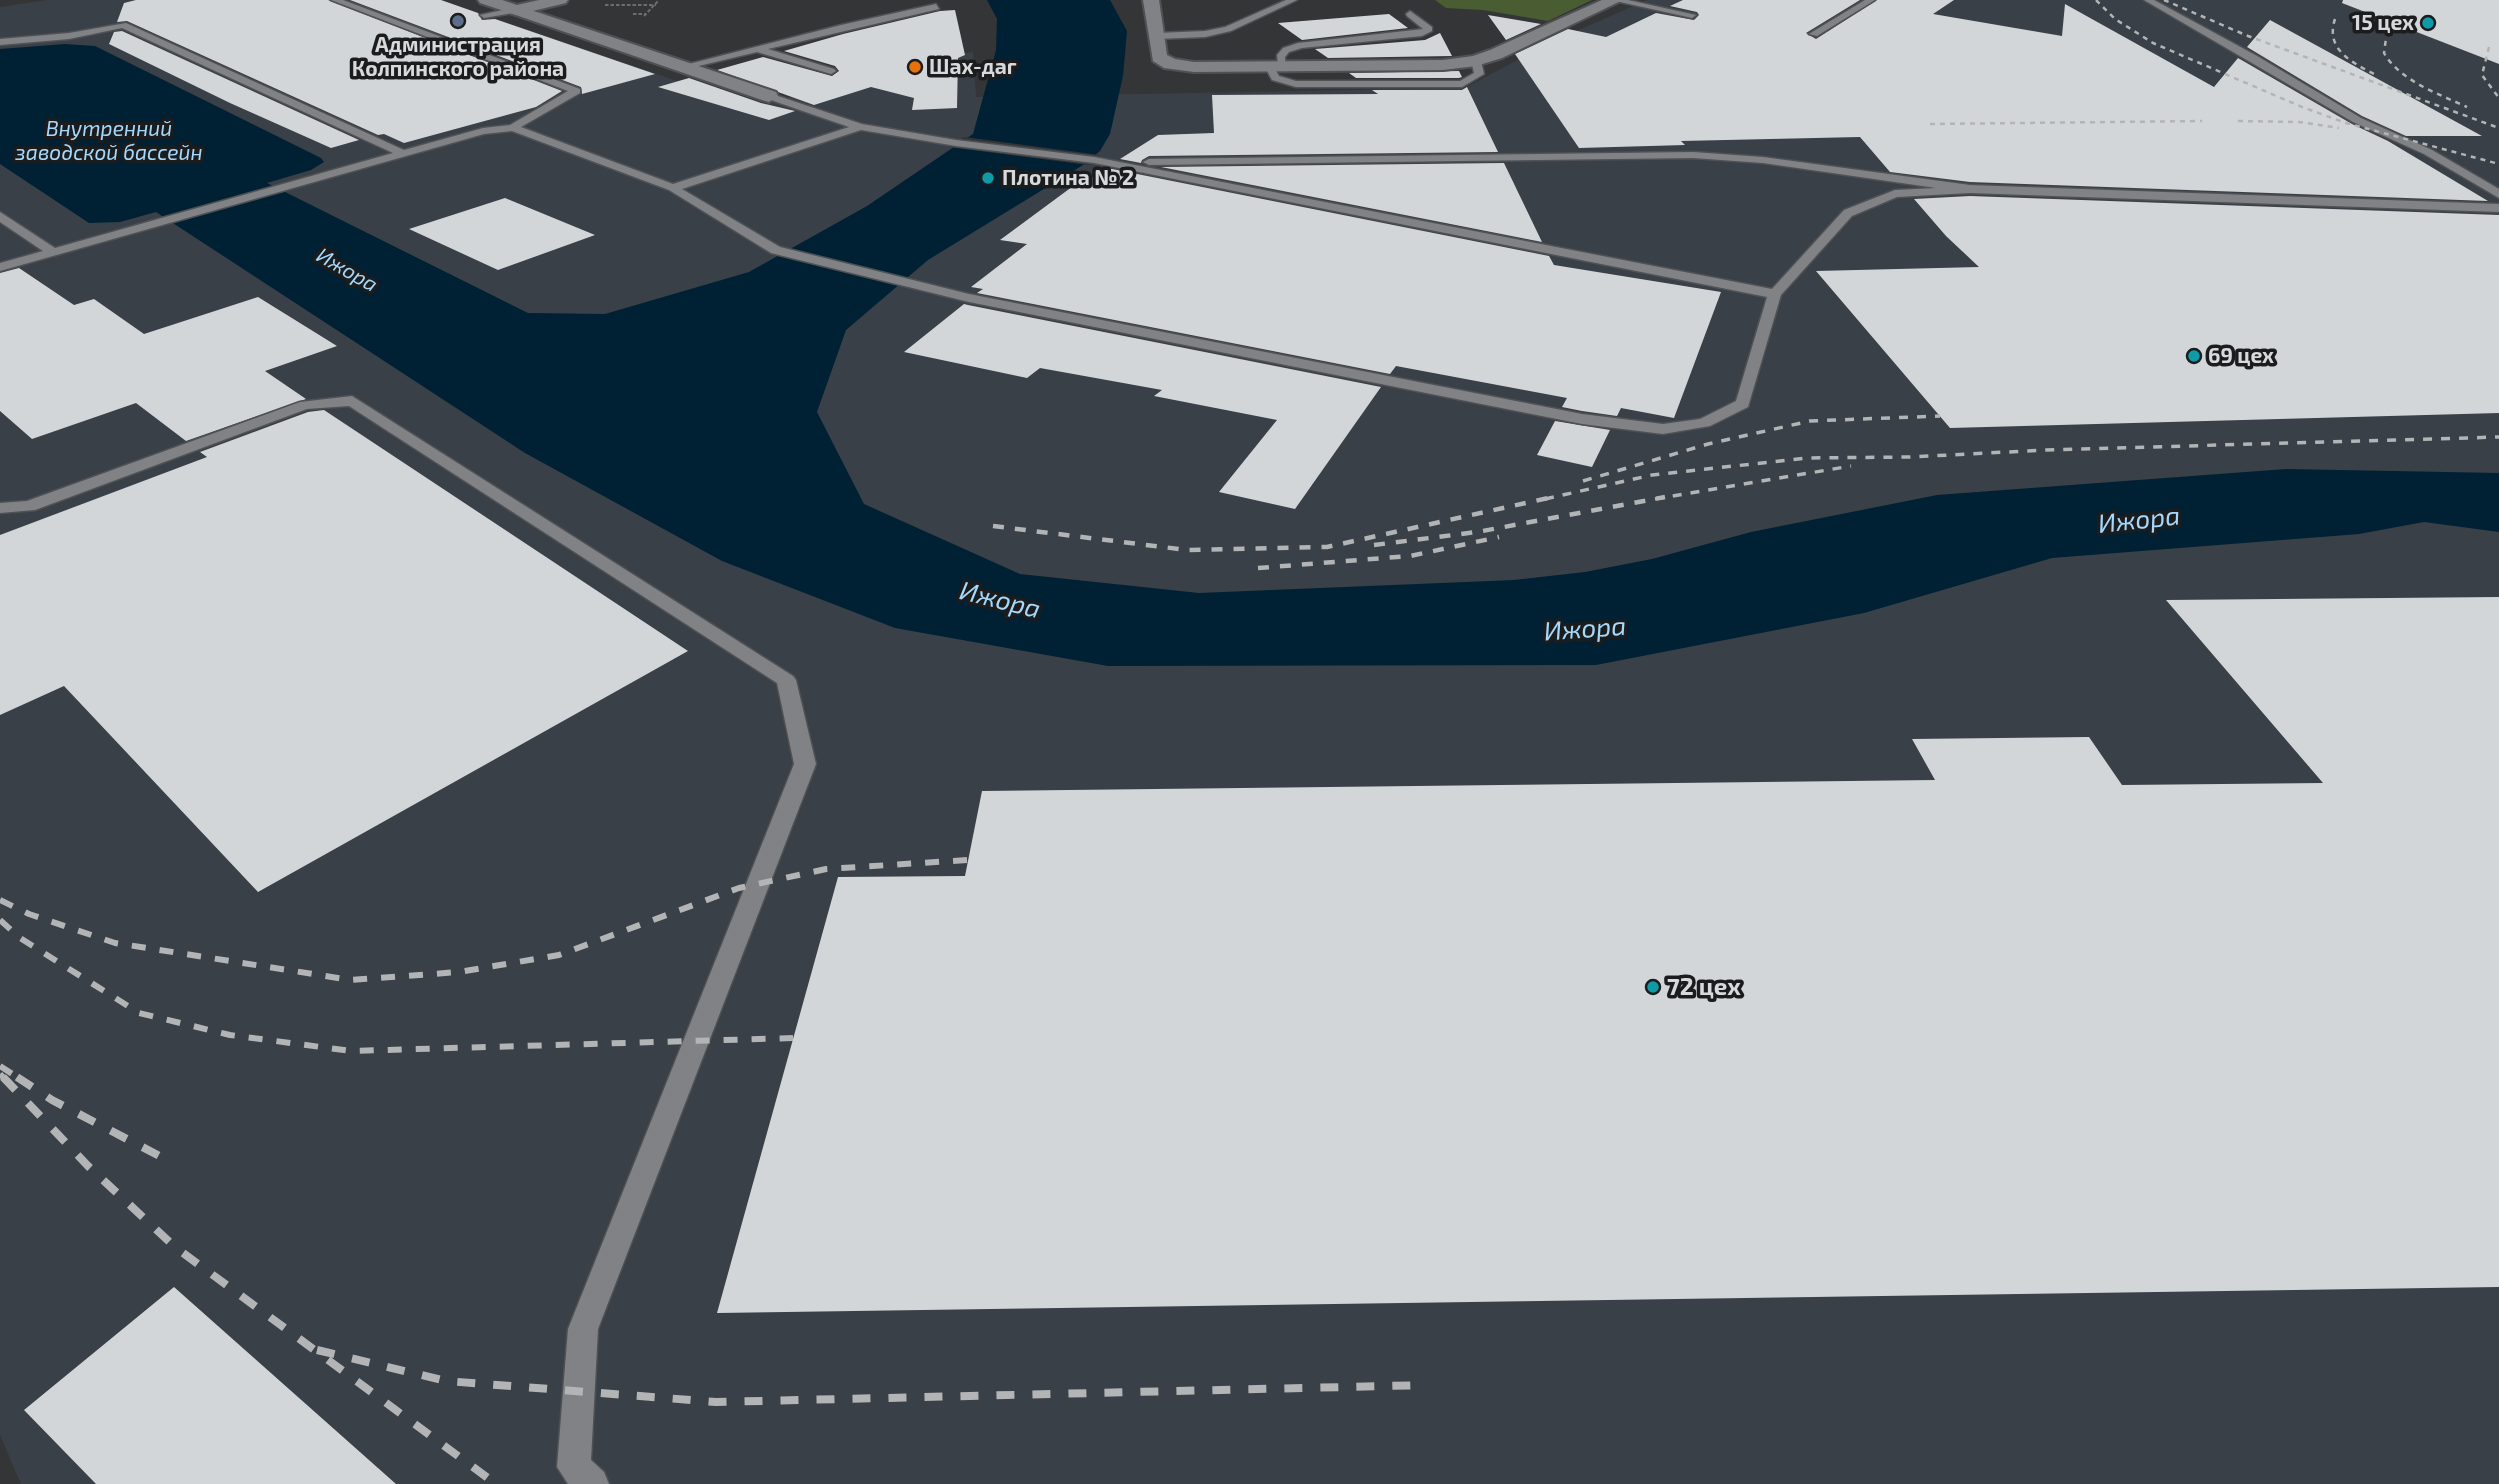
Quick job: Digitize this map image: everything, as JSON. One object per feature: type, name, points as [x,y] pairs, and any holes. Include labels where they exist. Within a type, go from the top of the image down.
[{"type":"street","points":[[516,10],[560,0]]},
{"type":"street","points":[[1152,0],[1159,57],[1171,64],[1194,67],[1443,65],[1476,61],[1615,0]]},
{"type":"street","points":[[485,8],[516,10],[769,96]]},
{"type":"lane","points":[[0,267],[483,131],[513,128],[576,91],[335,0]]},
{"type":"lane","points":[[1157,36],[1205,34],[1228,29],[1293,0]]},
{"type":"lane","points":[[1615,0],[1692,15]]},
{"type":"lane","points":[[1814,34],[1871,0]]},
{"type":"lane","points":[[2148,0],[2220,38],[2357,120],[2428,152],[2499,194]]},
{"type":"lane","points":[[682,67],[761,50],[881,17],[936,7]]},
{"type":"lane","points":[[1410,14],[1429,29],[1422,33],[1301,45],[1286,50],[1280,57],[1275,78],[1298,87],[1462,84],[1479,74],[1476,61]]},
{"type":"lane","points":[[0,41],[69,36],[123,26],[404,154]]},
{"type":"lane","points":[[761,50],[831,71]]},
{"type":"lane","points":[[769,96],[860,127],[956,143],[1094,160],[1775,294]]},
{"type":"lane","points":[[673,188],[860,127]]},
{"type":"lane","points":[[513,128],[673,188],[776,250],[918,286],[1582,419],[1663,429],[1704,422],[1743,404],[1775,294],[1848,213],[1895,194],[1970,188]]},
{"type":"lane","points":[[1094,160],[1693,155],[1763,160],[1970,188],[2499,208]]},
{"type":"lane","points":[[0,216],[53,252]]},
{"type":"lane","points":[[0,508],[29,506],[306,405],[352,401],[786,680],[805,764],[583,1329],[574,1467],[592,1484]]},
{"type":"path","points":[[605,5],[656,5]]},
{"type":"shaded area","points":[[47,0],[441,0],[756,108],[902,61],[973,52],[976,97],[1465,88],[1549,43],[1647,0],[2499,0],[2499,1484],[21,1484],[0,1435],[0,7]]},
{"type":"green space","points":[[1435,0],[1592,0],[1548,21],[1483,10],[1446,8]]},
{"type":"water","points":[[987,0],[1110,0],[1127,31],[1123,76],[1110,134],[1100,151],[1083,165],[928,260],[846,330],[817,412],[864,504],[1020,574],[1199,593],[1514,580],[1585,572],[1652,559],[1751,532],[1937,495],[2286,469],[2499,473],[2499,532],[2424,522],[2359,534],[2052,558],[1864,613],[1596,665],[1108,666],[895,628],[722,561],[525,453],[156,212],[120,222],[89,223],[0,164],[0,49],[65,44],[95,46],[321,158],[324,162],[311,170],[267,183],[528,313],[605,314],[749,272],[867,206],[973,134],[996,50],[997,19]]},
{"type":"pier","points":[[964,137],[1100,155],[1088,165],[949,147]]},
{"type":"building","points":[[136,0],[328,0],[562,91],[536,107],[404,143],[384,134],[378,135],[127,21],[117,22],[124,3]]},
{"type":"building","points":[[350,0],[441,0],[478,13],[482,20],[495,19],[655,74],[582,94],[581,87]]},
{"type":"building","points":[[1683,0],[1860,0],[1806,33],[1816,39],[1877,0],[1954,0],[1933,14],[2062,36],[2065,4],[2214,87],[2238,58],[2352,124],[2388,141],[2488,201],[1970,182],[1890,172],[1860,137],[1681,141],[1685,145],[1579,148],[1515,54],[1568,29],[1606,37],[1656,13],[1694,20],[1699,15],[1697,12],[1670,6]]},
{"type":"building","name":"15 цех","points":[[2343,0],[2499,0],[2499,64],[2342,3]]},
{"type":"building","points":[[955,10],[965,55],[958,58],[957,108],[912,110],[914,98],[871,87],[814,105],[717,70],[763,57],[832,76],[839,71],[835,66],[784,51],[843,34],[940,11]]},
{"type":"building","points":[[1389,14],[1408,28],[1302,40],[1278,23]]},
{"type":"building","points":[[1488,15],[1541,24],[1506,40]]},
{"type":"building","points":[[2270,20],[2482,136],[2406,136],[2362,116],[2247,47]]},
{"type":"building","points":[[122,31],[359,140],[331,148],[230,103],[109,44],[114,32]]},
{"type":"building","points":[[1440,33],[1452,56],[1328,58],[1315,49],[1425,40]]},
{"type":"building","points":[[1459,71],[1462,77],[1459,78],[1356,78],[1349,73]]},
{"type":"building","points":[[689,78],[761,103],[795,111],[769,120],[658,87]]},
{"type":"building","points":[[1467,87],[1498,152],[1149,156],[1141,163],[1120,159],[1158,135],[1214,133],[1212,95],[1378,94],[1372,90],[1462,90]]},
{"type":"building","points":[[1504,163],[1542,242],[1161,167]]},
{"type":"building","points":[[1107,168],[1549,256],[1554,265],[1721,292],[1674,418],[1621,408],[1617,416],[1582,411],[1562,407],[1567,398],[1396,366],[1390,374],[977,293],[983,289],[971,287],[1027,244],[1000,240],[1084,178],[1090,179]]},
{"type":"building","name":"69 цех","points":[[1970,196],[2499,215],[2499,413],[1950,428],[1816,271],[1979,267],[1946,236],[1914,199]]},
{"type":"building","points":[[505,198],[595,235],[498,270],[409,229]]},
{"type":"building","points":[[19,268],[74,305],[94,299],[144,334],[258,297],[337,346],[265,371],[306,399],[186,441],[136,403],[32,439],[0,411],[0,273]]},
{"type":"building","points":[[964,304],[1381,387],[1295,509],[1219,492],[1277,420],[1154,396],[1162,390],[1040,368],[1027,378],[904,352]]},
{"type":"building","points":[[324,410],[688,651],[258,892],[64,686],[0,715],[0,535],[207,457],[200,452],[308,412]]},
{"type":"building","points":[[1555,421],[1610,430],[1592,467],[1537,455]]},
{"type":"building","name":"72 цех","points":[[2499,597],[2499,1287],[717,1313],[838,877],[965,876],[982,791],[1935,780],[1912,739],[2089,737],[2122,785],[2323,783],[2166,600]]},
{"type":"building","points":[[174,1287],[396,1484],[96,1484],[24,1410]]},
{"type":"railway","points":[[2096,0],[2115,19],[2153,43],[2302,107],[2346,123],[2499,164]]},
{"type":"railway","points":[[2164,0],[2248,36],[2499,128]]},
{"type":"railway","points":[[2335,19],[2333,29],[2337,46],[2349,59],[2374,74]]},
{"type":"railway","points":[[2387,31],[2384,53],[2391,63],[2421,86],[2467,107]]},
{"type":"railway","points":[[2489,47],[2482,75],[2499,98]]},
{"type":"railway","points":[[1930,124],[2202,121]]},
{"type":"railway","points":[[2238,121],[2299,122],[2339,128]]},
{"type":"railway","points":[[1583,481],[1708,444],[1810,421],[1940,416]]},
{"type":"railway","points":[[1545,499],[1652,475],[1807,458],[1910,457],[2046,450],[2499,437]]},
{"type":"railway","points":[[1655,499],[1851,466]]},
{"type":"railway","points":[[993,526],[1187,550],[1327,547],[1553,497]]},
{"type":"railway","points":[[1374,545],[1477,532],[1665,497]]},
{"type":"railway","points":[[1258,568],[1410,556],[1499,537]]},
{"type":"railway","points":[[0,900],[29,914],[115,943],[351,980],[459,972],[559,955],[739,888],[826,869],[968,860]]},
{"type":"railway","points":[[0,920],[20,938],[139,1013],[230,1035],[351,1051],[793,1038]]},
{"type":"railway","points":[[0,1066],[20,1079]]},
{"type":"railway","points":[[0,1074],[3,1077]]},
{"type":"railway","points":[[3,1077],[88,1166],[175,1247],[496,1484]]},
{"type":"railway","points":[[17,1077],[52,1100],[173,1163]]},
{"type":"railway","points":[[317,1350],[446,1381],[716,1402],[1428,1385]]},
{"type":"place","name":"Администрация Колпинского района","points":[[458,21]]},
{"type":"place","name":"15 цех","points":[[2428,23]]},
{"type":"place","name":"Шах-даг","points":[[915,67]]},
{"type":"place","name":"Плотина № 2","points":[[988,178]]},
{"type":"place","name":"69 цех","points":[[2194,356]]},
{"type":"place","name":"72 цех","points":[[1653,987]]},
{"type":"water label","name":"Внутренний заводской бассейн","points":[[109,141]]},
{"type":"water label","name":"Ижора","points":[[347,270]]},
{"type":"water label","name":"Ижора","points":[[2139,520]]},
{"type":"water label","name":"Ижора","points":[[1000,600]]},
{"type":"water label","name":"Ижора","points":[[1585,629]]}]
